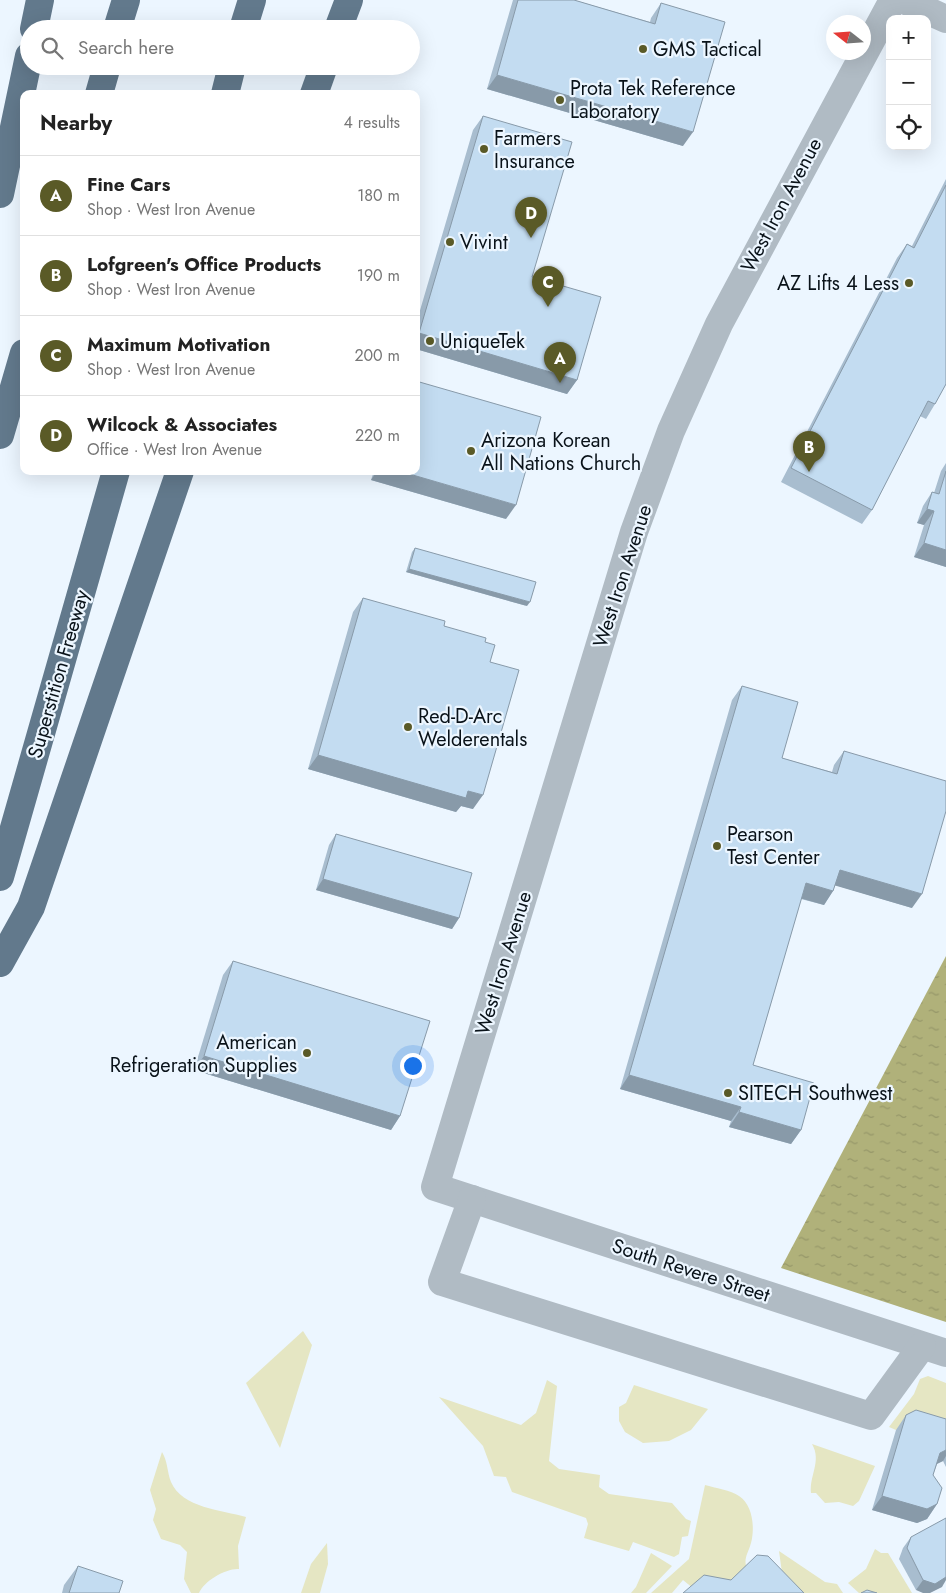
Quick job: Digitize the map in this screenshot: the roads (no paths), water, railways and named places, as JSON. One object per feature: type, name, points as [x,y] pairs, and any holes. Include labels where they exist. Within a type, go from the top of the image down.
[{"type":"highway","points":[[36,20],[40,0]]},
{"type":"highway","points":[[120,20],[126,0]]},
{"type":"highway","points":[[246,20],[252,0]]},
{"type":"highway","points":[[341,20],[349,0]]},
{"type":"highway","points":[[22,90],[25,75]]},
{"type":"highway","points":[[100,90],[104,75]]},
{"type":"highway","points":[[226,90],[230,75]]},
{"type":"highway","points":[[315,90],[321,75]]},
{"type":"highway","points":[[0,194],[20,99]]},
{"type":"highway","points":[[0,435],[20,366]]},
{"type":"highway","name":"Superstition Freeway","points":[[0,877],[115,475]]},
{"type":"highway","points":[[0,963],[31,908],[179,475]]},
{"type":"street","name":"West Iron Avenue","points":[[435,1187],[634,532],[671,431],[718,324],[893,0]]},
{"type":"street","points":[[904,0],[946,19]]},
{"type":"street","name":"South Revere Street","points":[[435,1187],[934,1349]]},
{"type":"street","points":[[472,1199],[442,1282],[871,1416],[934,1349]]},
{"type":"water","points":[[946,956],[946,1322],[781,1268]]},
{"type":"place","name":"GMS Tactical","points":[[643,49]]},
{"type":"place","name":"Prota Tek Reference Laboratory","points":[[560,100]]},
{"type":"place","name":"Farmers Insurance","points":[[484,149]]},
{"type":"place","name":"Wilcock & Associates","points":[[531,238]]},
{"type":"place","name":"Vivint","points":[[450,242]]},
{"type":"place","name":"AZ Lifts 4 Less","points":[[909,283]]},
{"type":"place","name":"Maximum Motivation","points":[[548,307]]},
{"type":"place","name":"UniqueTek","points":[[430,341]]},
{"type":"place","name":"Fine Cars","points":[[560,383]]},
{"type":"place","name":"Arizona Korean All Nations Church","points":[[471,451]]},
{"type":"place","name":"Lofgreen's Office Products","points":[[809,472]]},
{"type":"place","name":"Red-D-Arc Welderentals","points":[[408,727]]},
{"type":"place","name":"Pearson Test Center","points":[[717,846]]},
{"type":"place","name":"American Refrigeration Supplies","points":[[307,1053]]},
{"type":"place","name":"SITECH Southwest","points":[[728,1093]]}]
